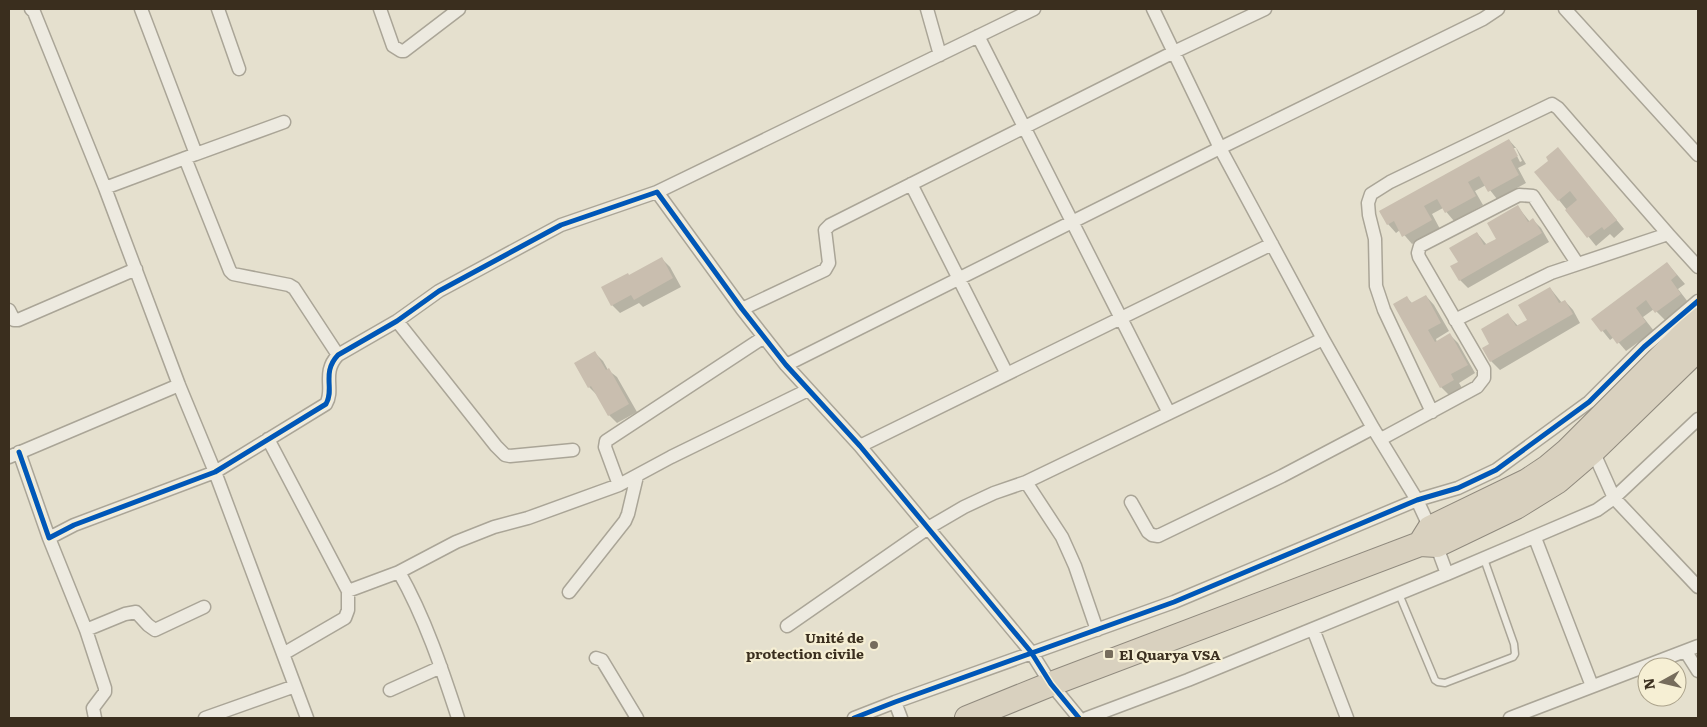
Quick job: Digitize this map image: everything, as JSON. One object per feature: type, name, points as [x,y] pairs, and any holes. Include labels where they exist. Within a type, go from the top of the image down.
[{"type":"highway","points":[[1429,539],[1548,467],[1567,451],[1698,320]]},
{"type":"highway","points":[[966,718],[1516,506],[1558,481],[1593,451],[1698,349]]},
{"type":"street","points":[[31,9],[34,12],[105,188],[179,385],[215,472],[307,718]]},
{"type":"street","points":[[141,9],[230,272],[289,285],[294,288],[338,355]]},
{"type":"street","points":[[218,9],[239,69]]},
{"type":"street","points":[[380,9],[393,46],[401,51],[410,48],[459,9]]},
{"type":"street","points":[[927,9],[940,55]]},
{"type":"street","points":[[49,538],[74,524],[215,472],[326,404],[329,399],[328,382],[330,367],[338,355],[397,321],[439,291],[561,225],[658,192],[1034,9]]},
{"type":"street","points":[[1153,9],[1220,148],[1323,339],[1373,428],[1417,500],[1429,539],[1447,574]]},
{"type":"street","points":[[742,308],[825,270],[829,263],[825,230],[827,227],[1174,52],[1265,9]]},
{"type":"street","points":[[786,365],[1483,19],[1498,9]]},
{"type":"street","points":[[1565,9],[1698,155]]},
{"type":"street","points":[[978,36],[1169,413]]},
{"type":"street","points":[[1432,412],[1384,310],[1376,286],[1375,239],[1368,203],[1371,194],[1390,182],[1552,104],[1558,108],[1698,267]]},
{"type":"street","points":[[105,188],[284,122]]},
{"type":"street","points":[[911,184],[1007,374]]},
{"type":"street","points":[[658,192],[786,365],[860,446],[1031,652],[1051,684],[1079,718]]},
{"type":"street","points":[[1381,439],[1478,387],[1484,378],[1484,369],[1480,360],[1419,257],[1418,249],[1420,246],[1519,195],[1533,196],[1577,263]]},
{"type":"street","points":[[1455,320],[1551,272],[1668,234]]},
{"type":"street","points":[[860,446],[1272,244]]},
{"type":"street","points":[[9,310],[14,320],[18,320],[136,269]]},
{"type":"street","points":[[854,718],[1031,652],[1174,602],[1417,500],[1458,488],[1496,470],[1589,402],[1644,347],[1698,301]]},
{"type":"street","points":[[397,321],[505,455],[518,456],[572,450]]},
{"type":"street","points":[[619,484],[605,448],[606,441],[764,337]]},
{"type":"street","points":[[787,626],[928,528],[964,507],[994,493],[1026,482],[1323,339]]},
{"type":"street","points":[[94,718],[93,708],[105,692],[86,630],[14,454],[179,385]]},
{"type":"street","points":[[348,591],[399,572],[456,542],[494,527],[528,518],[619,484],[808,390]]},
{"type":"street","points":[[1087,718],[1188,680],[1399,594],[1535,538],[1597,510],[1614,498],[1698,419]]},
{"type":"street","points":[[1131,502],[1148,532],[1158,536],[1282,476],[1373,428]]},
{"type":"street","points":[[268,439],[348,591],[348,610],[345,618],[283,654]]},
{"type":"street","points":[[1593,451],[1614,498],[1698,587]]},
{"type":"street","points":[[569,592],[625,521],[637,476]]},
{"type":"street","points":[[1026,482],[1062,536],[1075,566],[1097,630]]},
{"type":"street","points":[[1535,538],[1592,686]]},
{"type":"street","points":[[399,572],[441,667],[458,718]]},
{"type":"street","points":[[86,630],[125,614],[136,612],[155,630],[204,606]]},
{"type":"street","points":[[1313,629],[1347,718]]},
{"type":"street","points":[[1510,718],[1698,646]]},
{"type":"street","points":[[1686,652],[1698,671]]},
{"type":"street","points":[[596,658],[602,660],[637,718]]},
{"type":"street","points":[[390,690],[441,667]]},
{"type":"street","points":[[205,718],[295,686]]},
{"type":"street","points":[[895,702],[901,718]]},
{"type":"lane","points":[[1399,594],[1435,680],[1438,682],[1446,683],[1512,657],[1516,654],[1514,644],[1484,559]]},
{"type":"building","points":[[1509,139],[1518,156],[1511,160],[1519,175],[1488,192],[1479,176],[1468,182],[1476,196],[1445,213],[1437,199],[1424,206],[1432,220],[1402,237],[1394,221],[1387,225],[1379,211]]},
{"type":"building","points":[[1558,147],[1617,220],[1604,230],[1602,227],[1587,238],[1565,210],[1577,200],[1570,191],[1558,201],[1534,172],[1548,161],[1546,157]]},
{"type":"building","points":[[1518,205],[1528,222],[1533,218],[1542,233],[1459,281],[1450,266],[1458,262],[1449,248],[1477,232],[1484,245],[1496,239],[1487,223]]},
{"type":"building","points":[[662,257],[673,278],[634,300],[631,295],[611,306],[601,287],[628,273],[629,275]]},
{"type":"building","points":[[1667,262],[1677,275],[1671,280],[1681,294],[1655,313],[1646,300],[1636,308],[1646,322],[1617,344],[1606,329],[1601,332],[1591,319]]},
{"type":"building","points":[[1550,287],[1559,303],[1565,300],[1573,314],[1490,362],[1482,348],[1489,344],[1481,329],[1508,313],[1516,326],[1527,320],[1518,305]]},
{"type":"building","points":[[1426,295],[1441,323],[1428,330],[1435,342],[1450,333],[1468,365],[1451,374],[1454,380],[1440,388],[1393,304],[1407,296],[1411,303]]},
{"type":"building","points":[[595,351],[606,370],[609,368],[629,404],[608,416],[591,386],[588,388],[574,363]]},
{"type":"cycle path","points":[[19,452],[49,538],[74,525],[215,472],[326,404],[329,393],[330,368],[338,355],[397,321],[439,291],[561,225],[657,192],[742,309],[786,365],[860,446],[1031,652],[1051,684],[1079,718]]},
{"type":"cycle path","points":[[854,718],[1174,602],[1417,500],[1458,488],[1496,470],[1589,402],[1644,347],[1698,301]]},
{"type":"place","name":"Unité de protection civile","points":[[874,645]]},
{"type":"place","name":"El Quarya VSA","points":[[1109,654]]}]
